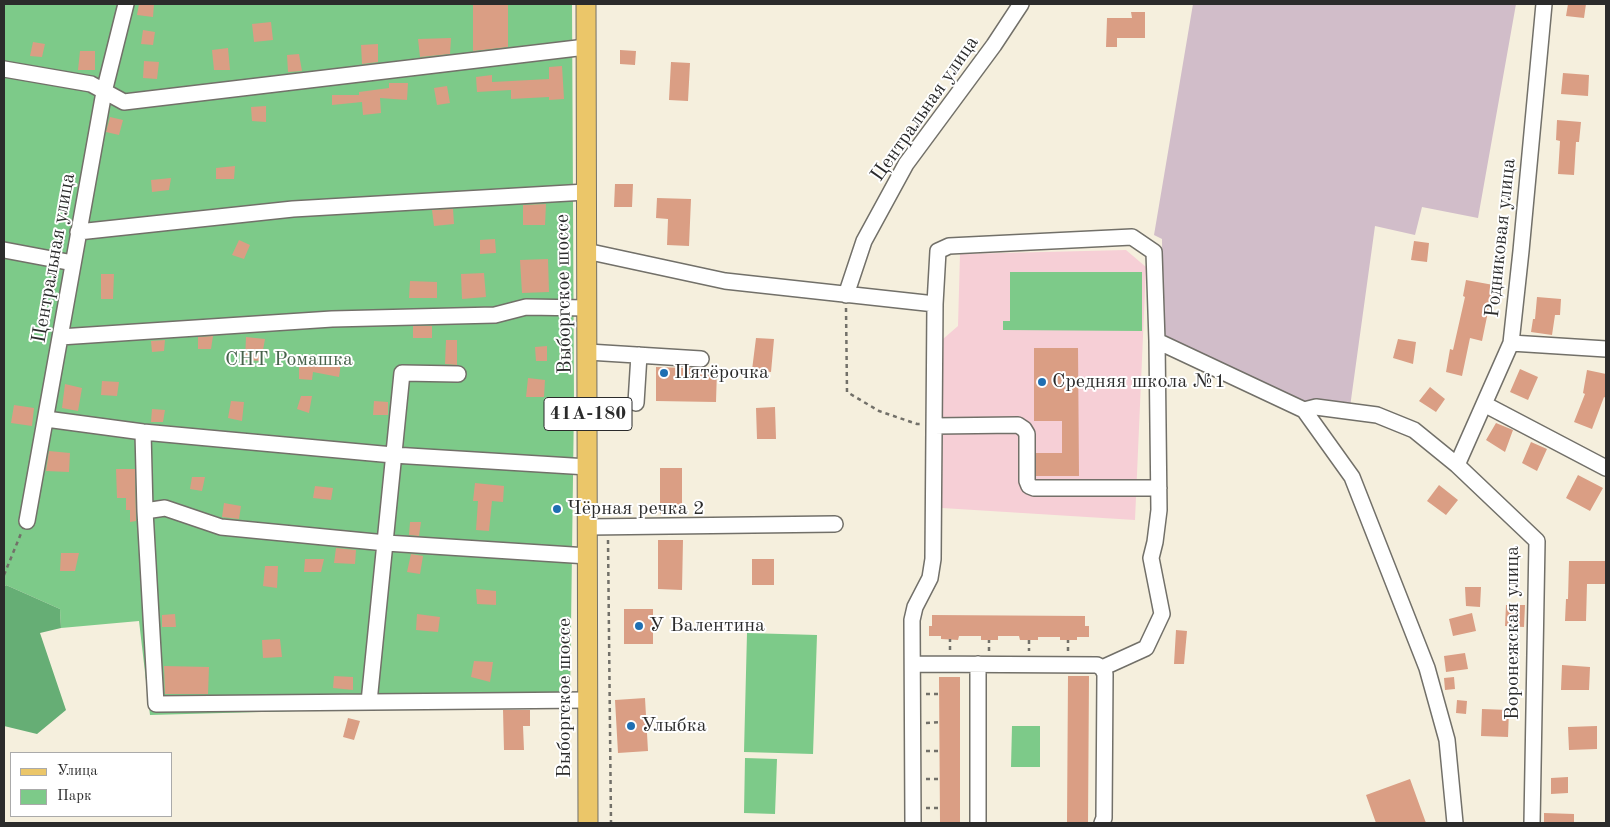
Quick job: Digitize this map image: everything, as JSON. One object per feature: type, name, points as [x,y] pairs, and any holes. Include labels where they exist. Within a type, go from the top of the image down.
[{"type":"main road","name":"Выборгское шоссе","points":[[586,4],[588,823]]},
{"type":"street","name":"Центральная улица","points":[[27,521],[104,92],[126,4]]},
{"type":"street","name":"Центральная улица","points":[[846,295],[864,240],[906,164],[1021,4]]},
{"type":"street","name":"Родниковая улица","points":[[1457,465],[1511,343],[1544,4]]},
{"type":"street","points":[[4,69],[90,84],[124,102],[586,47]]},
{"type":"street","points":[[78,232],[293,209],[586,192]]},
{"type":"street","points":[[913,823],[912,620],[915,607],[930,578],[933,559],[934,304],[938,251],[948,246],[1132,238],[1154,252],[1159,510],[1155,542],[1150,558],[1162,614],[1146,648],[1102,668]]},
{"type":"street","points":[[4,250],[73,263]]},
{"type":"street","points":[[586,251],[725,281],[934,304]]},
{"type":"street","points":[[60,336],[332,319],[495,315],[526,308],[587,308]]},
{"type":"street","points":[[1157,341],[1304,410],[1352,477],[1428,668],[1447,740],[1455,823]]},
{"type":"street","points":[[1511,343],[1606,348]]},
{"type":"street","points":[[588,352],[701,359]]},
{"type":"street","points":[[636,402],[640,355]]},
{"type":"street","points":[[369,702],[402,373],[458,374]]},
{"type":"street","points":[[1484,404],[1606,468]]},
{"type":"street","name":"Воронежская улица","points":[[1304,410],[1316,407],[1377,415],[1414,430],[1457,465],[1537,541],[1532,823]]},
{"type":"street","points":[[46,419],[143,432],[393,455],[588,467]]},
{"type":"street","points":[[934,426],[1018,426],[1024,428],[1026,434],[1027,481],[1029,486],[1034,488],[1159,488]]},
{"type":"street","points":[[143,432],[145,511],[156,704],[587,700]]},
{"type":"street","points":[[145,511],[165,508],[220,527],[386,543],[588,556]]},
{"type":"street","points":[[588,527],[835,524]]},
{"type":"street","points":[[912,664],[1097,665],[1102,668],[1105,674],[1104,818],[1102,823]]},
{"type":"street","points":[[978,664],[978,823]]},
{"type":"path","points":[[846,295],[847,392],[879,411],[917,424],[934,426]]},
{"type":"path","points":[[4,575],[27,521]]},
{"type":"path","points":[[608,526],[611,823]]},
{"type":"path","points":[[919,694],[939,694]]},
{"type":"path","points":[[919,722],[940,722]]},
{"type":"path","points":[[919,751],[940,751]]},
{"type":"path","points":[[919,779],[940,779]]},
{"type":"path","points":[[919,808],[940,808]]},
{"type":"shaded area","points":[[1193,4],[1516,4],[1478,218],[1422,207],[1415,235],[1375,226],[1350,407],[1304,401],[1163,338],[1162,239],[1154,235]]},
{"type":"shaded area","name":"Средняя школа №1","points":[[1126,250],[1146,267],[1135,520],[942,508],[943,339],[958,326],[960,254]]},
{"type":"green space","name":"СНТ Ромашка","points":[[4,4],[572,4],[574,403],[570,701],[150,715],[139,621],[61,628],[60,609],[6,585],[4,587]]},
{"type":"green space","points":[[1010,272],[1142,272],[1142,331],[1003,330],[1003,321],[1010,321]]},
{"type":"green space","points":[[6,585],[60,609],[61,628],[40,633],[66,710],[37,734],[4,726],[4,587]]},
{"type":"green space","points":[[747,633],[817,635],[813,754],[744,752]]},
{"type":"green space","points":[[1012,726],[1040,726],[1040,767],[1011,767]]},
{"type":"green space","points":[[745,758],[777,759],[775,814],[744,813]]},
{"type":"building","points":[[139,4],[154,4],[153,17],[137,15]]},
{"type":"building","points":[[473,4],[508,4],[508,47],[473,51]]},
{"type":"building","points":[[1568,4],[1586,4],[1584,18],[1566,16]]},
{"type":"building","points":[[1131,12],[1145,12],[1145,38],[1117,38],[1117,47],[1106,47],[1107,18],[1132,18]]},
{"type":"building","points":[[271,22],[273,40],[254,42],[252,24]]},
{"type":"building","points":[[143,30],[155,32],[153,45],[141,44]]},
{"type":"building","points":[[451,38],[450,54],[420,57],[418,39]]},
{"type":"building","points":[[33,42],[45,44],[42,57],[30,56]]},
{"type":"building","points":[[378,44],[378,62],[362,64],[361,45]]},
{"type":"building","points":[[228,48],[230,70],[214,70],[212,50]]},
{"type":"building","points":[[620,50],[636,51],[635,65],[620,64]]},
{"type":"building","points":[[80,51],[95,51],[95,70],[78,70]]},
{"type":"building","points":[[299,54],[302,71],[288,72],[287,55]]},
{"type":"building","points":[[144,61],[159,62],[157,79],[143,78]]},
{"type":"building","points":[[671,62],[690,63],[688,101],[669,100]]},
{"type":"building","points":[[562,66],[564,99],[549,100],[549,97],[511,99],[511,90],[477,92],[476,77],[492,75],[492,82],[549,79],[549,67]]},
{"type":"building","points":[[1563,73],[1589,75],[1588,96],[1561,94]]},
{"type":"building","points":[[389,83],[408,83],[407,100],[380,98],[381,113],[363,115],[362,102],[332,105],[332,95],[359,95],[359,92],[389,88]]},
{"type":"building","points":[[447,86],[450,103],[437,105],[434,88]]},
{"type":"building","points":[[266,106],[266,122],[252,121],[251,107]]},
{"type":"building","points":[[110,117],[123,120],[119,135],[106,132]]},
{"type":"building","points":[[1557,120],[1581,122],[1579,142],[1576,142],[1574,175],[1558,174],[1560,141],[1556,140]]},
{"type":"building","points":[[235,166],[234,179],[216,179],[216,168]]},
{"type":"building","points":[[171,178],[169,190],[152,192],[151,180]]},
{"type":"building","points":[[615,184],[633,184],[632,207],[614,207]]},
{"type":"building","points":[[657,198],[691,199],[689,246],[667,245],[668,219],[656,218]]},
{"type":"building","points":[[546,204],[545,225],[523,225],[523,205]]},
{"type":"building","points":[[453,209],[454,224],[434,226],[432,210]]},
{"type":"building","points":[[495,239],[496,253],[480,254],[480,240]]},
{"type":"building","points":[[239,240],[250,245],[244,259],[232,255]]},
{"type":"building","points":[[1414,241],[1429,243],[1427,262],[1411,260]]},
{"type":"building","points":[[548,259],[549,292],[522,293],[520,260]]},
{"type":"building","points":[[484,273],[486,297],[462,299],[461,274]]},
{"type":"building","points":[[101,274],[114,274],[113,299],[101,299]]},
{"type":"building","points":[[1466,280],[1499,286],[1496,303],[1490,302],[1482,341],[1470,338],[1462,376],[1446,372],[1450,349],[1453,350],[1465,297],[1463,296]]},
{"type":"building","points":[[410,281],[437,282],[437,298],[409,298]]},
{"type":"building","points":[[1537,297],[1561,299],[1560,315],[1555,315],[1552,335],[1531,332],[1533,319],[1535,319]]},
{"type":"building","points":[[413,326],[432,326],[432,338],[413,338]]},
{"type":"building","points":[[213,336],[211,349],[198,349],[198,337]]},
{"type":"building","points":[[246,337],[265,339],[261,361],[245,360]]},
{"type":"building","points":[[756,338],[774,339],[771,372],[752,370]]},
{"type":"building","points":[[1398,339],[1416,342],[1413,364],[1393,358]]},
{"type":"building","points":[[165,340],[164,351],[152,352],[151,341]]},
{"type":"building","points":[[446,340],[457,340],[457,365],[445,364]]},
{"type":"building","points":[[547,346],[547,361],[536,361],[535,347]]},
{"type":"building","points":[[1034,348],[1078,348],[1079,476],[1036,476],[1036,453],[1062,453],[1062,421],[1034,421]]},
{"type":"building","points":[[330,356],[342,357],[339,377],[313,372],[312,380],[299,379],[299,362],[328,365]]},
{"type":"building","points":[[656,367],[717,369],[716,402],[656,401]]},
{"type":"building","points":[[1520,369],[1538,377],[1528,400],[1510,392]]},
{"type":"building","points":[[1587,370],[1606,374],[1606,398],[1604,397],[1592,429],[1574,422],[1585,394],[1583,393]]},
{"type":"building","points":[[528,378],[545,380],[544,397],[526,397]]},
{"type":"building","points":[[102,381],[119,382],[117,396],[101,395]]},
{"type":"building","points":[[65,384],[82,388],[78,411],[62,408]]},
{"type":"building","points":[[1430,387],[1445,399],[1436,412],[1419,401]]},
{"type":"building","points":[[301,396],[312,396],[309,413],[297,409]]},
{"type":"building","points":[[231,401],[244,402],[242,421],[228,418]]},
{"type":"building","points":[[374,401],[388,402],[388,415],[373,415]]},
{"type":"building","points":[[14,405],[34,408],[32,426],[11,423]]},
{"type":"building","points":[[775,407],[776,439],[757,439],[756,408]]},
{"type":"building","points":[[152,409],[165,410],[163,422],[151,422]]},
{"type":"building","points":[[1496,423],[1513,430],[1505,452],[1486,440]]},
{"type":"building","points":[[1531,442],[1547,449],[1537,471],[1522,463]]},
{"type":"building","points":[[49,451],[70,453],[69,472],[46,471]]},
{"type":"building","points":[[660,468],[682,468],[682,515],[660,514]]},
{"type":"building","points":[[116,469],[135,469],[136,521],[130,522],[130,510],[126,510],[126,498],[117,498]]},
{"type":"building","points":[[1578,475],[1603,488],[1590,511],[1566,498]]},
{"type":"building","points":[[192,477],[205,477],[202,491],[190,489]]},
{"type":"building","points":[[475,483],[504,486],[503,502],[492,501],[489,531],[476,530],[478,501],[473,501]]},
{"type":"building","points":[[1439,485],[1458,500],[1446,515],[1427,501]]},
{"type":"building","points":[[315,486],[333,488],[331,500],[313,498]]},
{"type":"building","points":[[224,503],[241,506],[239,519],[222,517]]},
{"type":"building","points":[[410,522],[421,522],[419,536],[409,535]]},
{"type":"building","points":[[658,540],[683,540],[682,590],[658,589]]},
{"type":"building","points":[[336,548],[356,550],[355,564],[334,563]]},
{"type":"building","points":[[61,553],[79,553],[75,571],[60,571]]},
{"type":"building","points":[[411,554],[423,556],[420,574],[407,572]]},
{"type":"building","points":[[305,559],[324,559],[321,572],[304,572]]},
{"type":"building","points":[[752,559],[774,559],[774,585],[752,585]]},
{"type":"building","points":[[1569,561],[1606,561],[1606,584],[1587,584],[1586,621],[1565,621],[1566,599],[1568,599]]},
{"type":"building","points":[[265,566],[278,566],[277,588],[263,586]]},
{"type":"building","points":[[1465,587],[1481,587],[1480,607],[1466,606]]},
{"type":"building","points":[[476,589],[496,591],[496,605],[477,604]]},
{"type":"building","points":[[1506,605],[1525,605],[1524,627],[1505,626]]},
{"type":"building","name":"У Валентина","points":[[624,609],[653,609],[653,644],[624,644]]},
{"type":"building","points":[[1472,613],[1476,631],[1453,636],[1449,619]]},
{"type":"building","points":[[175,614],[176,627],[162,627],[162,615]]},
{"type":"building","points":[[417,614],[440,617],[438,632],[416,630]]},
{"type":"building","points":[[932,615],[1085,616],[1085,626],[1089,626],[1089,637],[1077,637],[1077,640],[1060,640],[1060,637],[1038,637],[1038,640],[1020,640],[1019,636],[998,636],[998,640],[981,640],[981,636],[959,636],[958,640],[941,639],[941,636],[929,636],[929,626],[932,626]]},
{"type":"building","points":[[1176,630],[1187,631],[1184,664],[1174,664]]},
{"type":"building","points":[[280,639],[282,657],[263,658],[262,640]]},
{"type":"building","points":[[1465,653],[1468,669],[1446,672],[1444,656]]},
{"type":"building","points":[[474,661],[493,662],[490,682],[471,677]]},
{"type":"building","points":[[1562,665],[1590,667],[1589,690],[1561,690]]},
{"type":"building","points":[[164,666],[209,667],[208,694],[165,694]]},
{"type":"building","points":[[334,676],[353,677],[353,690],[333,688]]},
{"type":"building","points":[[1068,676],[1089,676],[1088,823],[1067,823]]},
{"type":"building","points":[[939,677],[960,677],[960,823],[940,823]]},
{"type":"building","points":[[1454,677],[1455,689],[1445,690],[1444,678]]},
{"type":"building","name":"Улыбка","points":[[645,698],[648,751],[618,753],[615,700]]},
{"type":"building","points":[[1457,700],[1467,701],[1466,714],[1456,713]]},
{"type":"building","points":[[1482,709],[1509,710],[1508,737],[1481,736]]},
{"type":"building","points":[[503,710],[530,710],[530,726],[523,726],[524,750],[504,750]]},
{"type":"building","points":[[348,718],[360,721],[354,740],[343,737]]},
{"type":"building","points":[[1597,726],[1597,749],[1569,750],[1568,727]]},
{"type":"building","points":[[1568,777],[1568,793],[1551,794],[1551,778]]},
{"type":"building","points":[[1410,779],[1426,823],[1376,823],[1366,795]]},
{"type":"building","points":[[1544,813],[1574,814],[1574,823],[1544,823]]},
{"type":"place","name":"Пятёрочка","points":[[664,373]]},
{"type":"place","name":"Средняя школа №1","points":[[1042,382]]},
{"type":"place","name":"Чёрная речка 2","points":[[557,509]]},
{"type":"place","name":"У Валентина","points":[[639,626]]},
{"type":"place","name":"Улыбка","points":[[631,726]]}]
